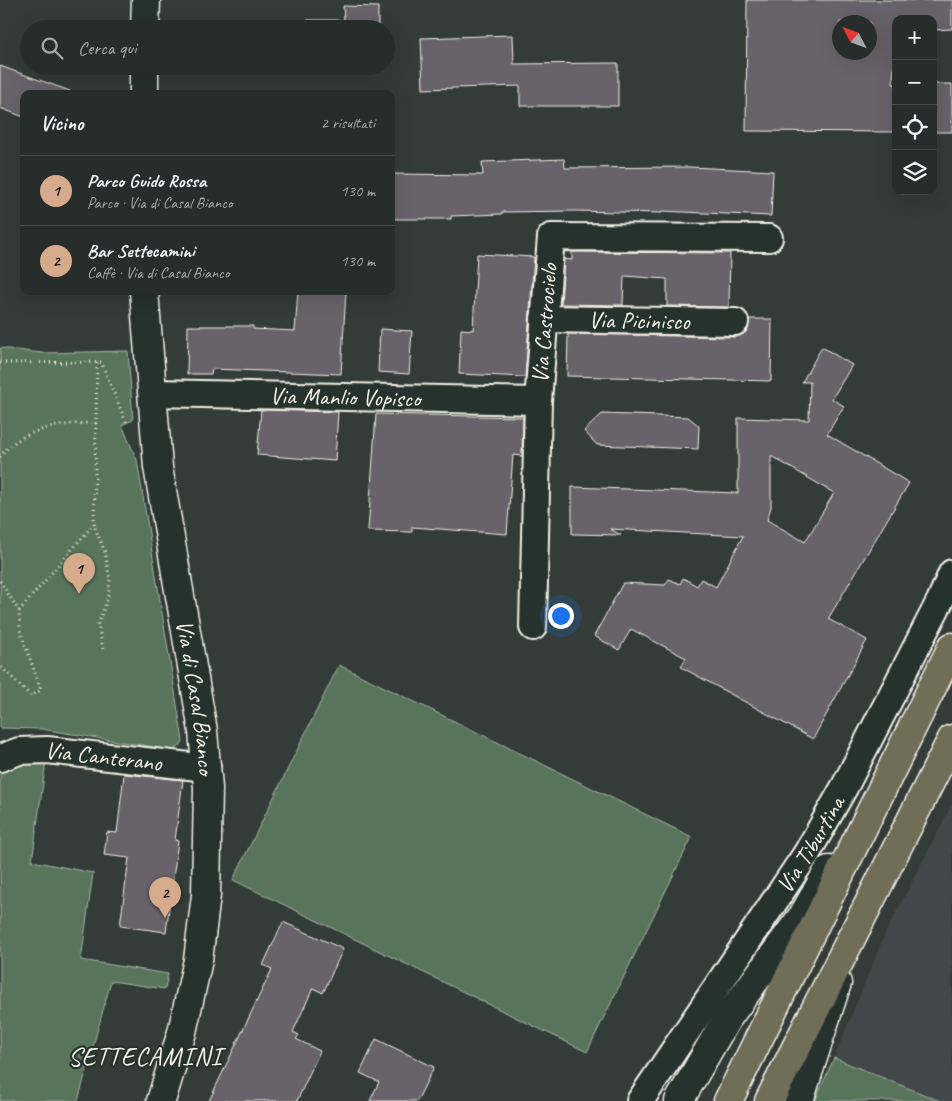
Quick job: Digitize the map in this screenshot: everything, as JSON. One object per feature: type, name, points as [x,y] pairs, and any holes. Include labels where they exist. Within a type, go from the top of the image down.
[{"type":"main road","name":"Via Tiburtina","points":[[728,1101],[952,647]]},
{"type":"main road","points":[[769,1101],[952,739]]},
{"type":"street","points":[[146,0],[146,20]]},
{"type":"street","points":[[144,75],[144,90]]},
{"type":"street","name":"Via Castrocielo","points":[[533,627],[538,401],[550,237],[769,238]]},
{"type":"street","name":"Via di Casal Bianco","points":[[144,295],[158,468],[203,731],[207,768],[208,861],[198,960],[182,1032],[161,1101]]},
{"type":"street","name":"Via Picinisco","points":[[544,319],[735,322]]},
{"type":"street","name":"Via Manlio Vopisco","points":[[153,393],[538,401]]},
{"type":"street","name":"Via Tiburtina","points":[[640,1101],[807,853],[859,759],[940,601],[952,573]]},
{"type":"street","name":"Via Tiburtina","points":[[679,1101],[730,1013],[804,914],[915,724]]},
{"type":"street","name":"Via Canterano","points":[[0,758],[19,751],[47,750],[207,768]]},
{"type":"street","points":[[799,1101],[852,935]]},
{"type":"path","points":[[96,362],[94,525],[105,552],[110,580],[108,598],[98,624],[103,649]]},
{"type":"path","points":[[0,363],[101,362],[132,430]]},
{"type":"path","points":[[0,457],[13,443],[47,428],[77,423],[96,423]]},
{"type":"path","points":[[20,612],[94,525]]},
{"type":"path","points":[[0,581],[20,612],[20,630],[40,690],[31,696],[0,666]]},
{"type":"shaded area","points":[[952,804],[952,1101],[940,1101],[834,1058],[884,936]]},
{"type":"green space","points":[[0,348],[42,353],[128,351],[133,420],[122,425],[137,460],[183,741],[180,746],[173,750],[41,729],[0,728]]},
{"type":"green space","points":[[339,665],[692,837],[587,1052],[233,880]]},
{"type":"green space","points":[[46,761],[32,861],[93,873],[81,960],[168,974],[165,989],[111,981],[78,1101],[0,1101],[0,769]]},
{"type":"green space","points":[[834,1058],[940,1101],[815,1101]]},
{"type":"building","points":[[747,0],[952,0],[952,29],[937,30],[937,15],[892,15],[892,132],[746,131]]},
{"type":"building","points":[[343,6],[378,7],[378,20],[344,20]]},
{"type":"building","points":[[513,35],[514,64],[618,63],[618,106],[520,106],[520,86],[423,89],[421,38]]},
{"type":"building","points":[[0,66],[20,73],[20,75],[25,75],[67,90],[20,90],[20,116],[0,108]]},
{"type":"building","points":[[937,84],[952,84],[952,132],[937,132]]},
{"type":"building","points":[[564,159],[565,168],[690,167],[773,171],[771,216],[662,211],[662,213],[575,211],[502,212],[502,214],[451,216],[451,219],[395,219],[395,174],[483,175],[482,162]]},
{"type":"building","points":[[572,252],[730,253],[729,307],[667,306],[667,279],[624,276],[623,305],[561,304],[564,259],[572,260]]},
{"type":"building","points":[[477,254],[534,257],[525,377],[459,374],[461,329],[473,330]]},
{"type":"building","points":[[298,295],[346,295],[341,374],[212,369],[211,374],[187,374],[188,326],[253,326],[253,329],[295,331]]},
{"type":"building","points":[[749,319],[772,319],[771,381],[567,376],[568,334],[735,337],[742,335],[748,330]]},
{"type":"building","points":[[380,329],[412,331],[409,374],[378,372]]},
{"type":"building","points":[[822,347],[852,365],[832,399],[844,406],[827,434],[909,483],[828,619],[867,640],[813,739],[681,667],[686,658],[631,629],[619,650],[594,636],[623,583],[665,585],[669,579],[680,584],[683,578],[697,586],[701,579],[716,587],[743,536],[610,529],[621,535],[572,534],[572,487],[738,493],[738,418],[809,420],[810,382],[802,382]],"holes":[[[771,456],[834,493],[805,542],[767,520],[771,507]]]},
{"type":"building","points":[[261,410],[338,412],[335,461],[257,455]]},
{"type":"building","points":[[376,414],[523,417],[522,456],[513,455],[507,534],[412,527],[412,532],[368,531]]},
{"type":"building","points":[[602,414],[688,417],[699,426],[698,449],[597,445],[584,431]]},
{"type":"building","points":[[124,774],[183,780],[175,840],[178,841],[166,932],[120,926],[129,858],[104,855],[107,832],[117,833]]},
{"type":"building","points":[[283,922],[343,949],[323,993],[313,988],[293,1032],[299,1035],[296,1039],[320,1051],[297,1101],[209,1101],[272,969],[263,965]]},
{"type":"building","points":[[376,1039],[434,1067],[417,1101],[370,1101],[379,1082],[360,1073]]},
{"type":"place","name":"Parco Guido Rossa","points":[[79,594]]},
{"type":"place","name":"Bar Settecamini","points":[[165,918]]},
{"type":"district","name":"SETTECAMINI","points":[[145,1056]]}]
